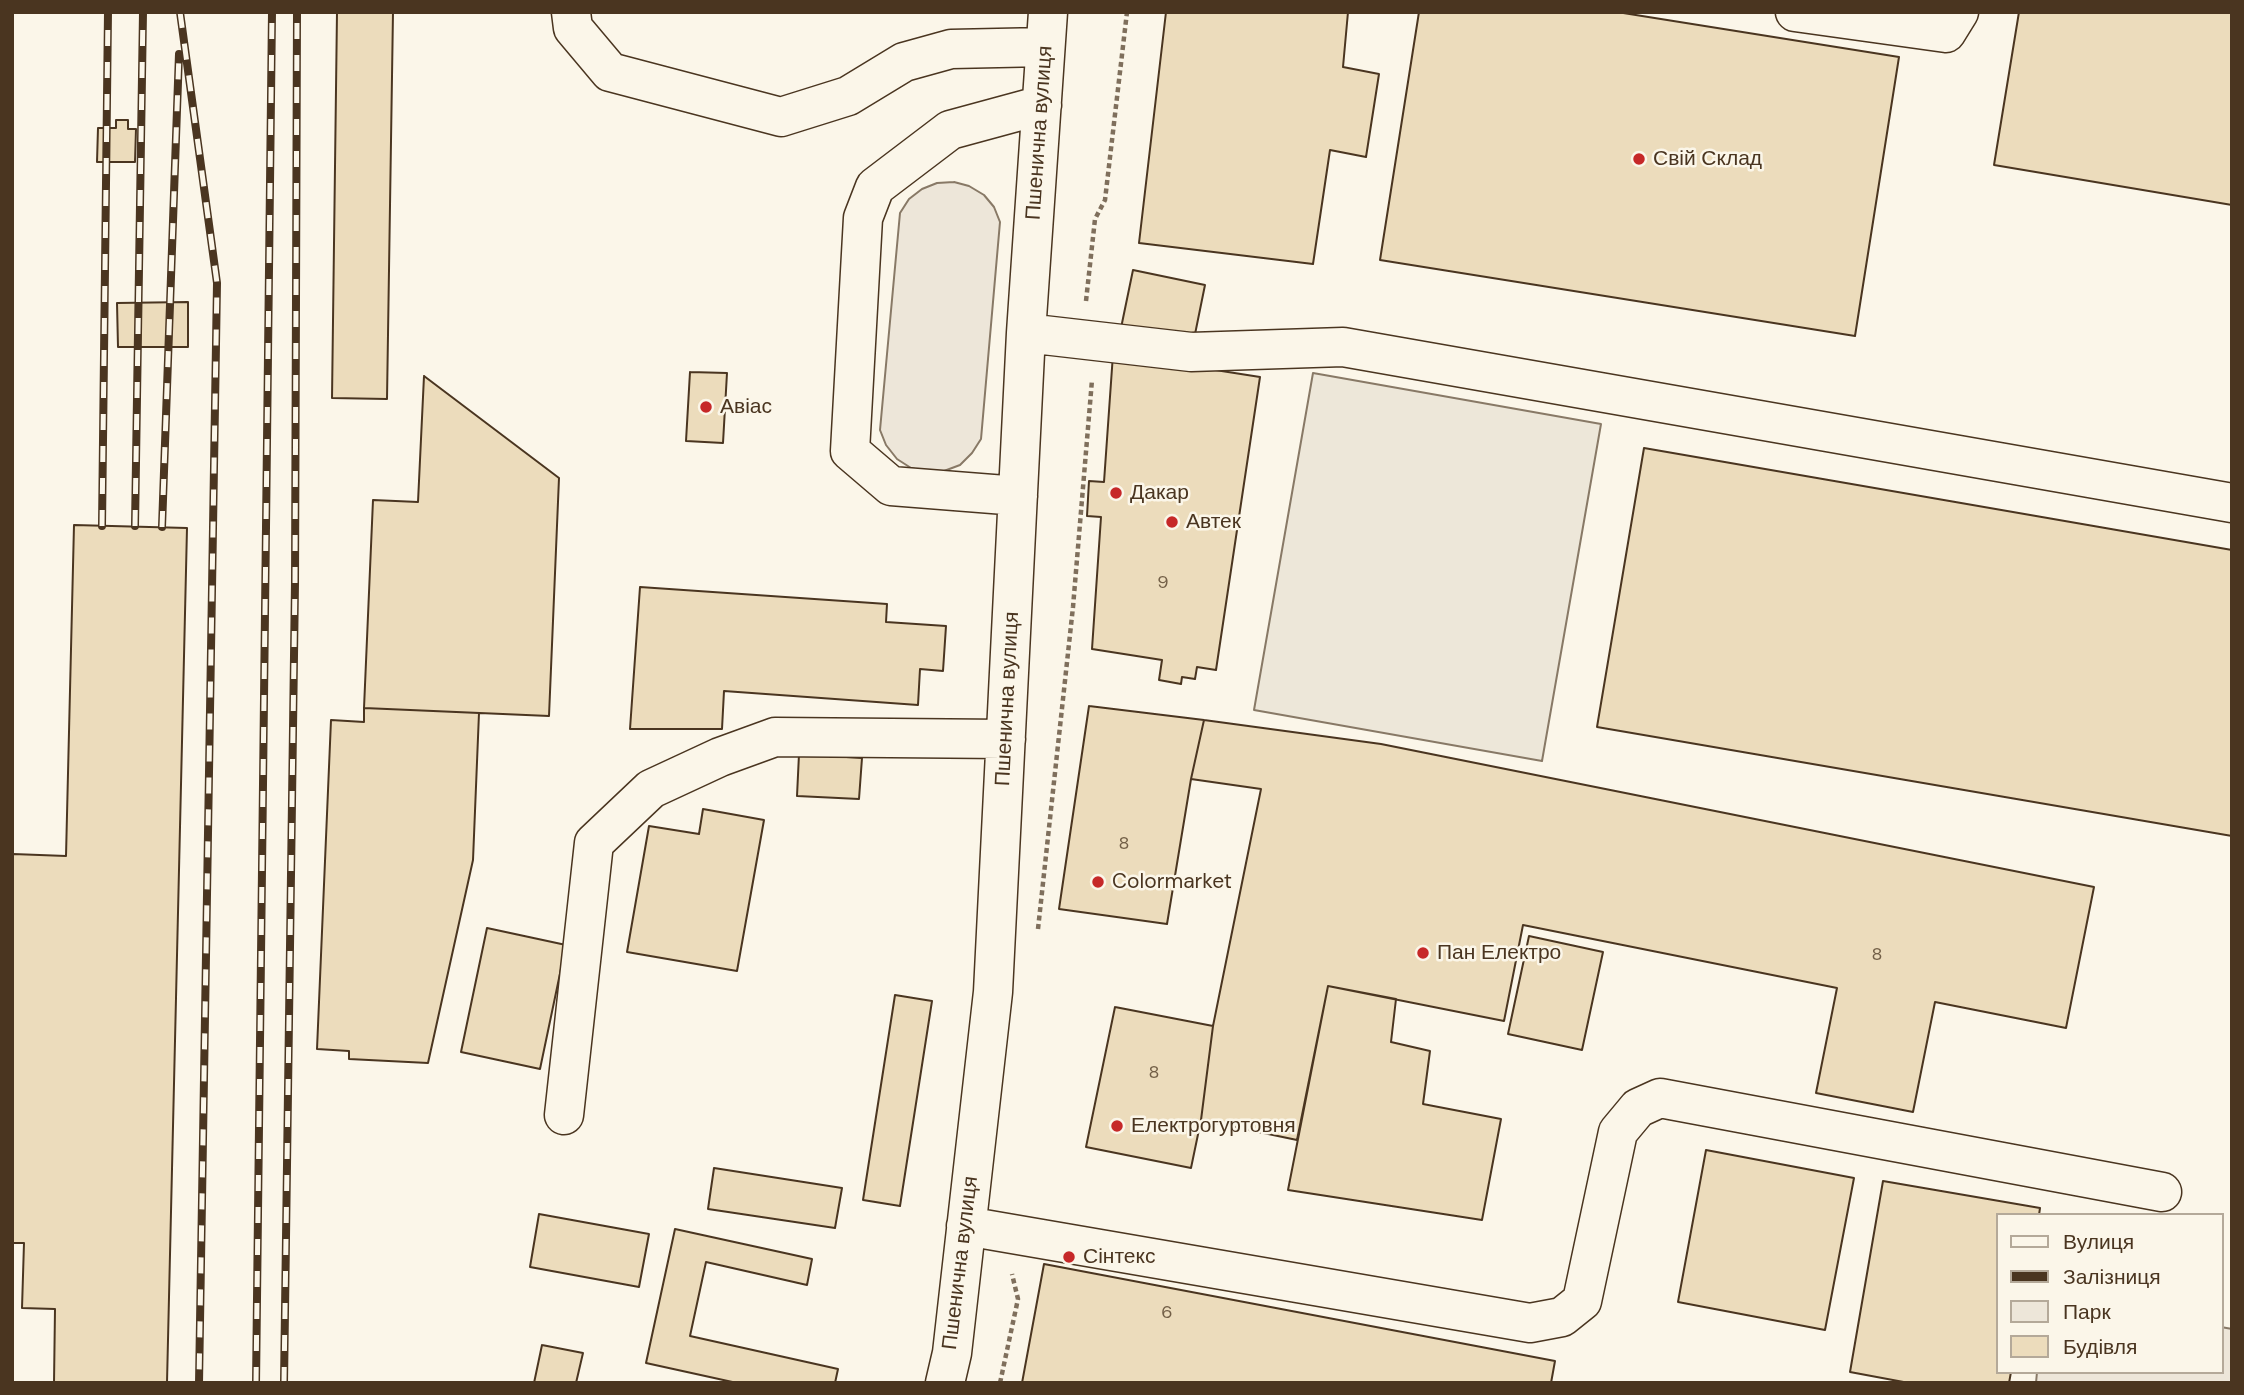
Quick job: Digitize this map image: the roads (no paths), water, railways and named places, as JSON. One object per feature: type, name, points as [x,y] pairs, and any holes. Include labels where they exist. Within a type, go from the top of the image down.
[{"type":"street","points":[[570,12],[573,28],[610,72],[780,117],[848,96],[904,62],[951,49],[1047,30]]},
{"type":"street","points":[[1795,12],[1946,33],[1959,12]]},
{"type":"street","name":"Пшенична вулиця","points":[[945,1383],[984,1229],[993,992],[1026,333],[1047,30]]},
{"type":"street","points":[[1018,496],[891,486],[850,451],[863,218],[875,187],[950,130],[1042,105]]},
{"type":"street","points":[[1026,333],[1191,352],[1343,347],[2232,503]]},
{"type":"street","points":[[564,1115],[594,843],[651,789],[720,757],[775,737],[1006,738]]},
{"type":"street","points":[[984,1229],[1530,1323],[1562,1317],[1582,1301],[1618,1132],[1638,1108],[1660,1098],[2162,1192]]},
{"type":"railway","points":[[102,526],[108,12]]},
{"type":"railway","points":[[135,526],[143,12]]},
{"type":"railway","points":[[180,12],[217,283],[199,1383]]},
{"type":"railway","points":[[256,1383],[272,12]]},
{"type":"railway","points":[[284,1383],[295,583],[297,12]]},
{"type":"railway","points":[[162,527],[179,54]]},
{"type":"place","name":"Свій Склад","points":[[1639,159]]},
{"type":"place","name":"Авіас","points":[[706,407]]},
{"type":"place","name":"Дакар","points":[[1116,493]]},
{"type":"place","name":"Автек","points":[[1172,522]]},
{"type":"place","name":"Colormarket","points":[[1098,882]]},
{"type":"place","name":"Пан Електро","points":[[1423,953]]},
{"type":"place","name":"Електрогуртовня","points":[[1117,1126]]},
{"type":"place","name":"Сінтекс","points":[[1069,1257]]}]
